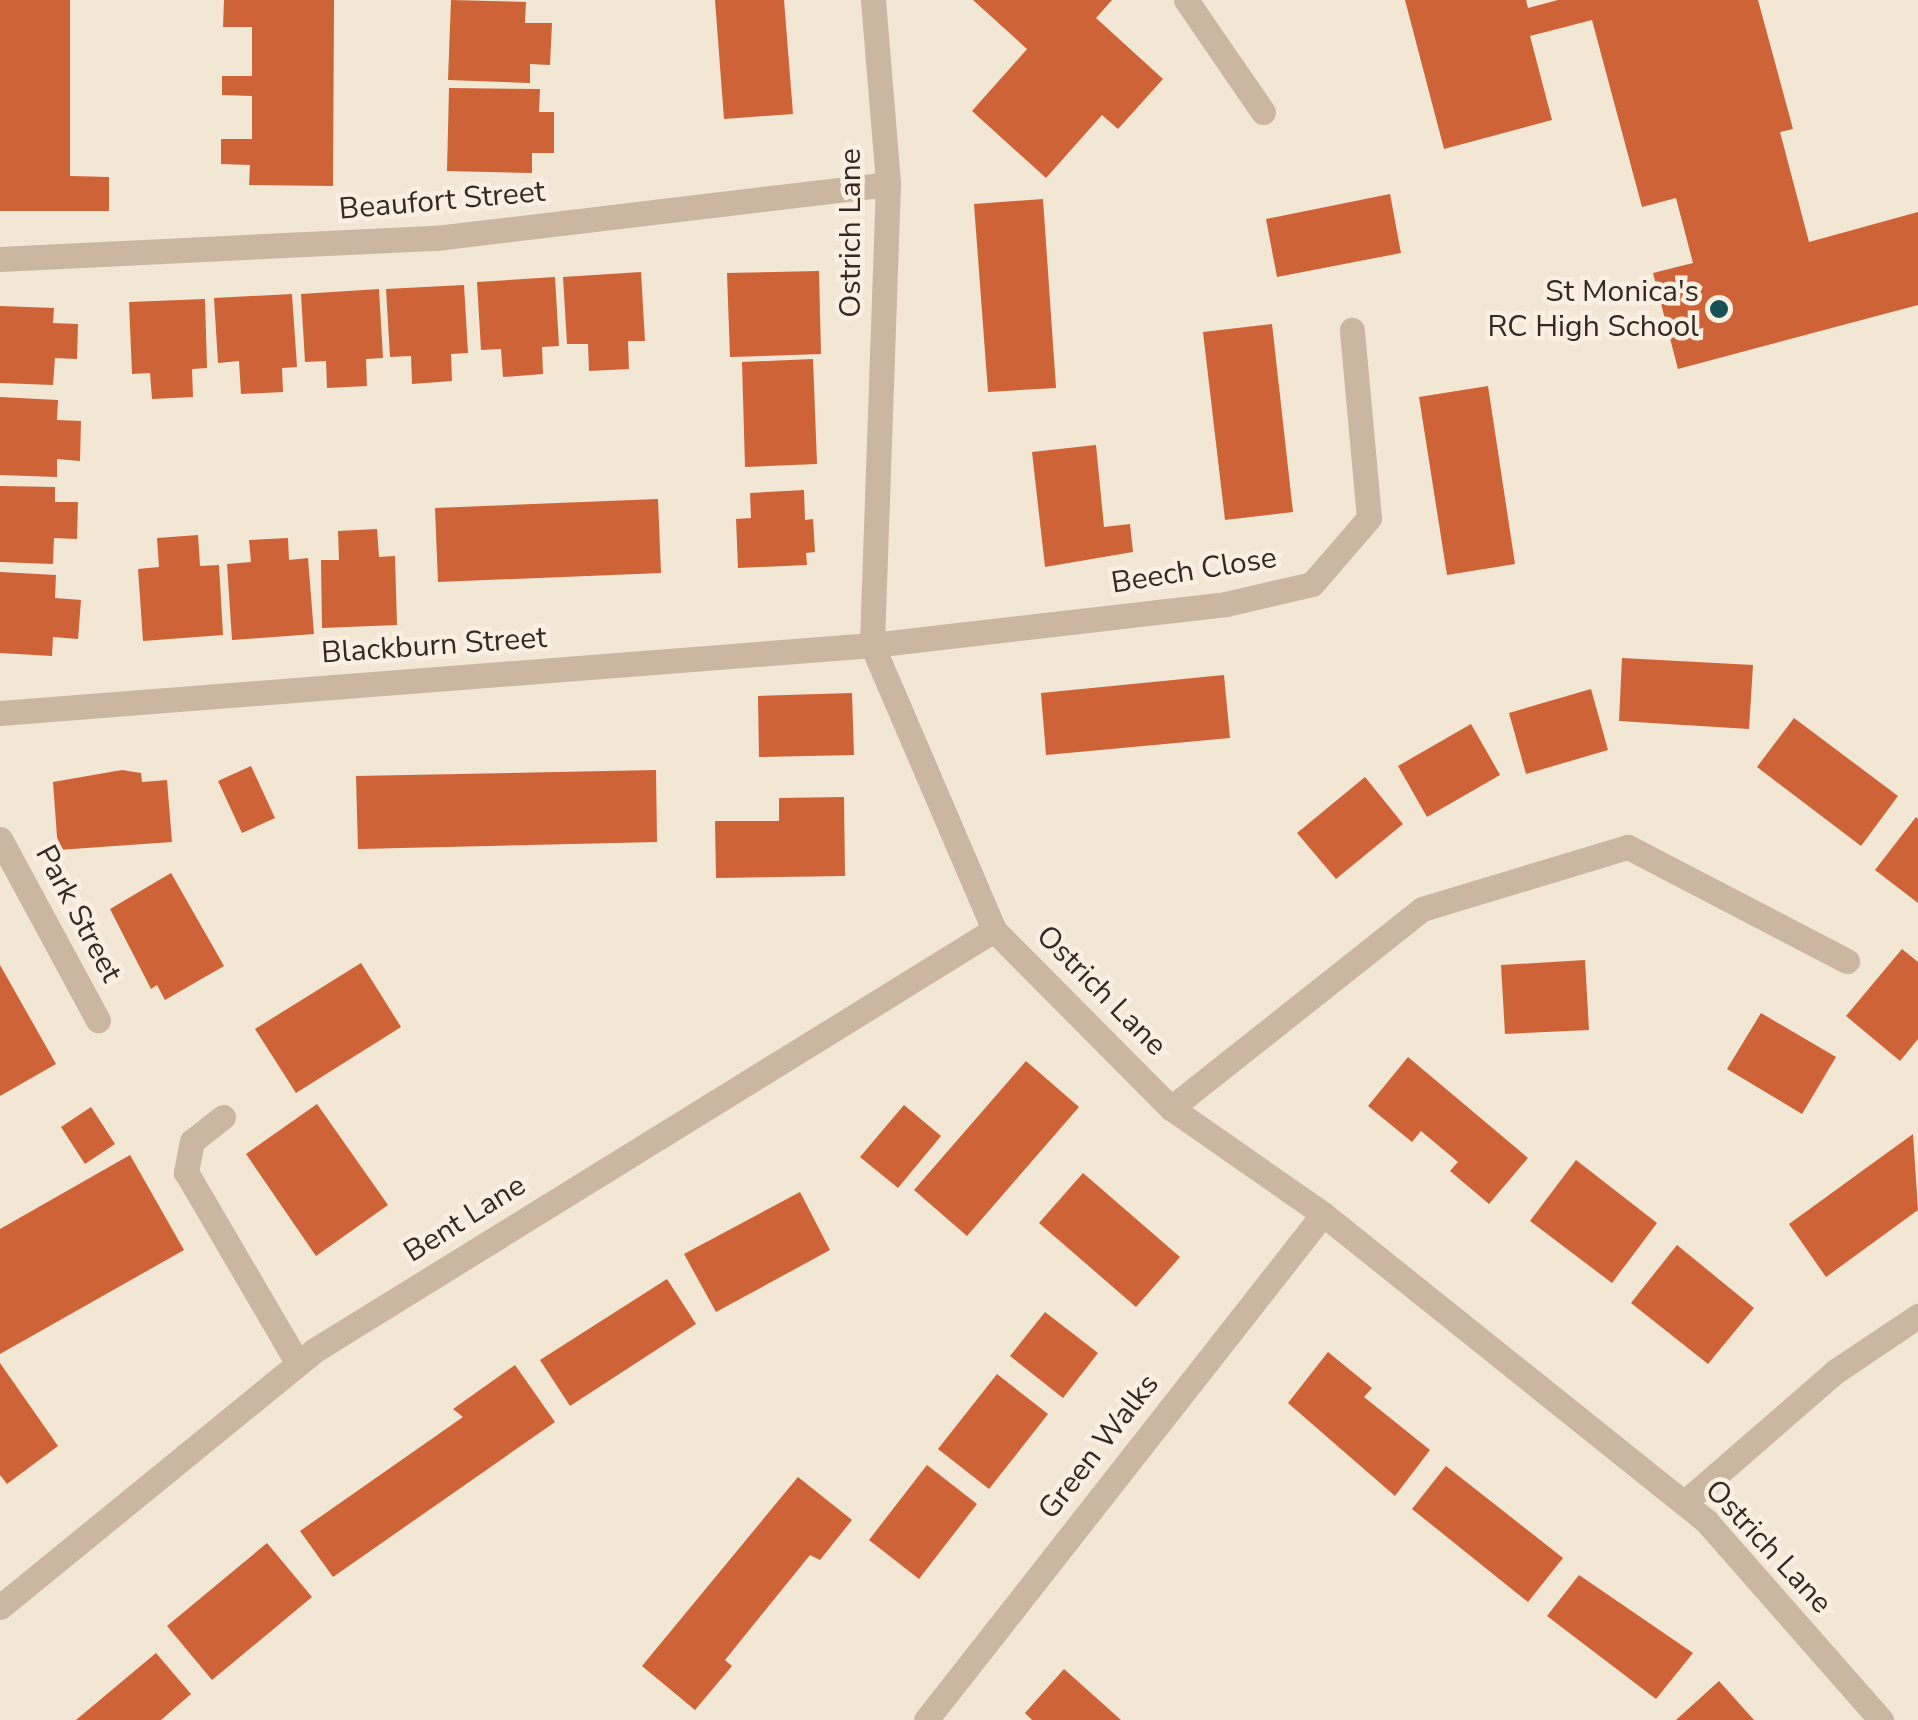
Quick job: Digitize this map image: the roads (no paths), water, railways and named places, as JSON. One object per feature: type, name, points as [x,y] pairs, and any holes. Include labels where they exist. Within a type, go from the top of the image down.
[{"type":"street","name":"Ostrich Lane","points":[[873,0],[888,184],[872,645],[994,930],[1171,1108],[1323,1214],[1684,1503],[1881,1720]]},
{"type":"street","points":[[1186,0],[1264,112]]},
{"type":"street","name":"Beaufort Street","points":[[0,260],[436,238],[888,184]]},
{"type":"street","name":"Beech Close","points":[[872,645],[1226,604],[1312,584],[1369,518],[1352,330]]},
{"type":"street","name":"Blackburn Street","points":[[0,712],[872,645]]},
{"type":"street","name":"Park Street","points":[[0,839],[98,1020]]},
{"type":"street","points":[[1171,1108],[1422,909],[1628,847],[1847,962]]},
{"type":"street","name":"Bent Lane","points":[[0,1607],[298,1364],[994,930]]},
{"type":"street","points":[[223,1117],[192,1141],[186,1172],[298,1364]]},
{"type":"street","name":"Green Walks","points":[[926,1720],[1323,1214]]},
{"type":"street","points":[[1684,1503],[1836,1371],[1918,1316]]},
{"type":"place","name":"St Monica's RC High School","points":[[1719,309]]}]
